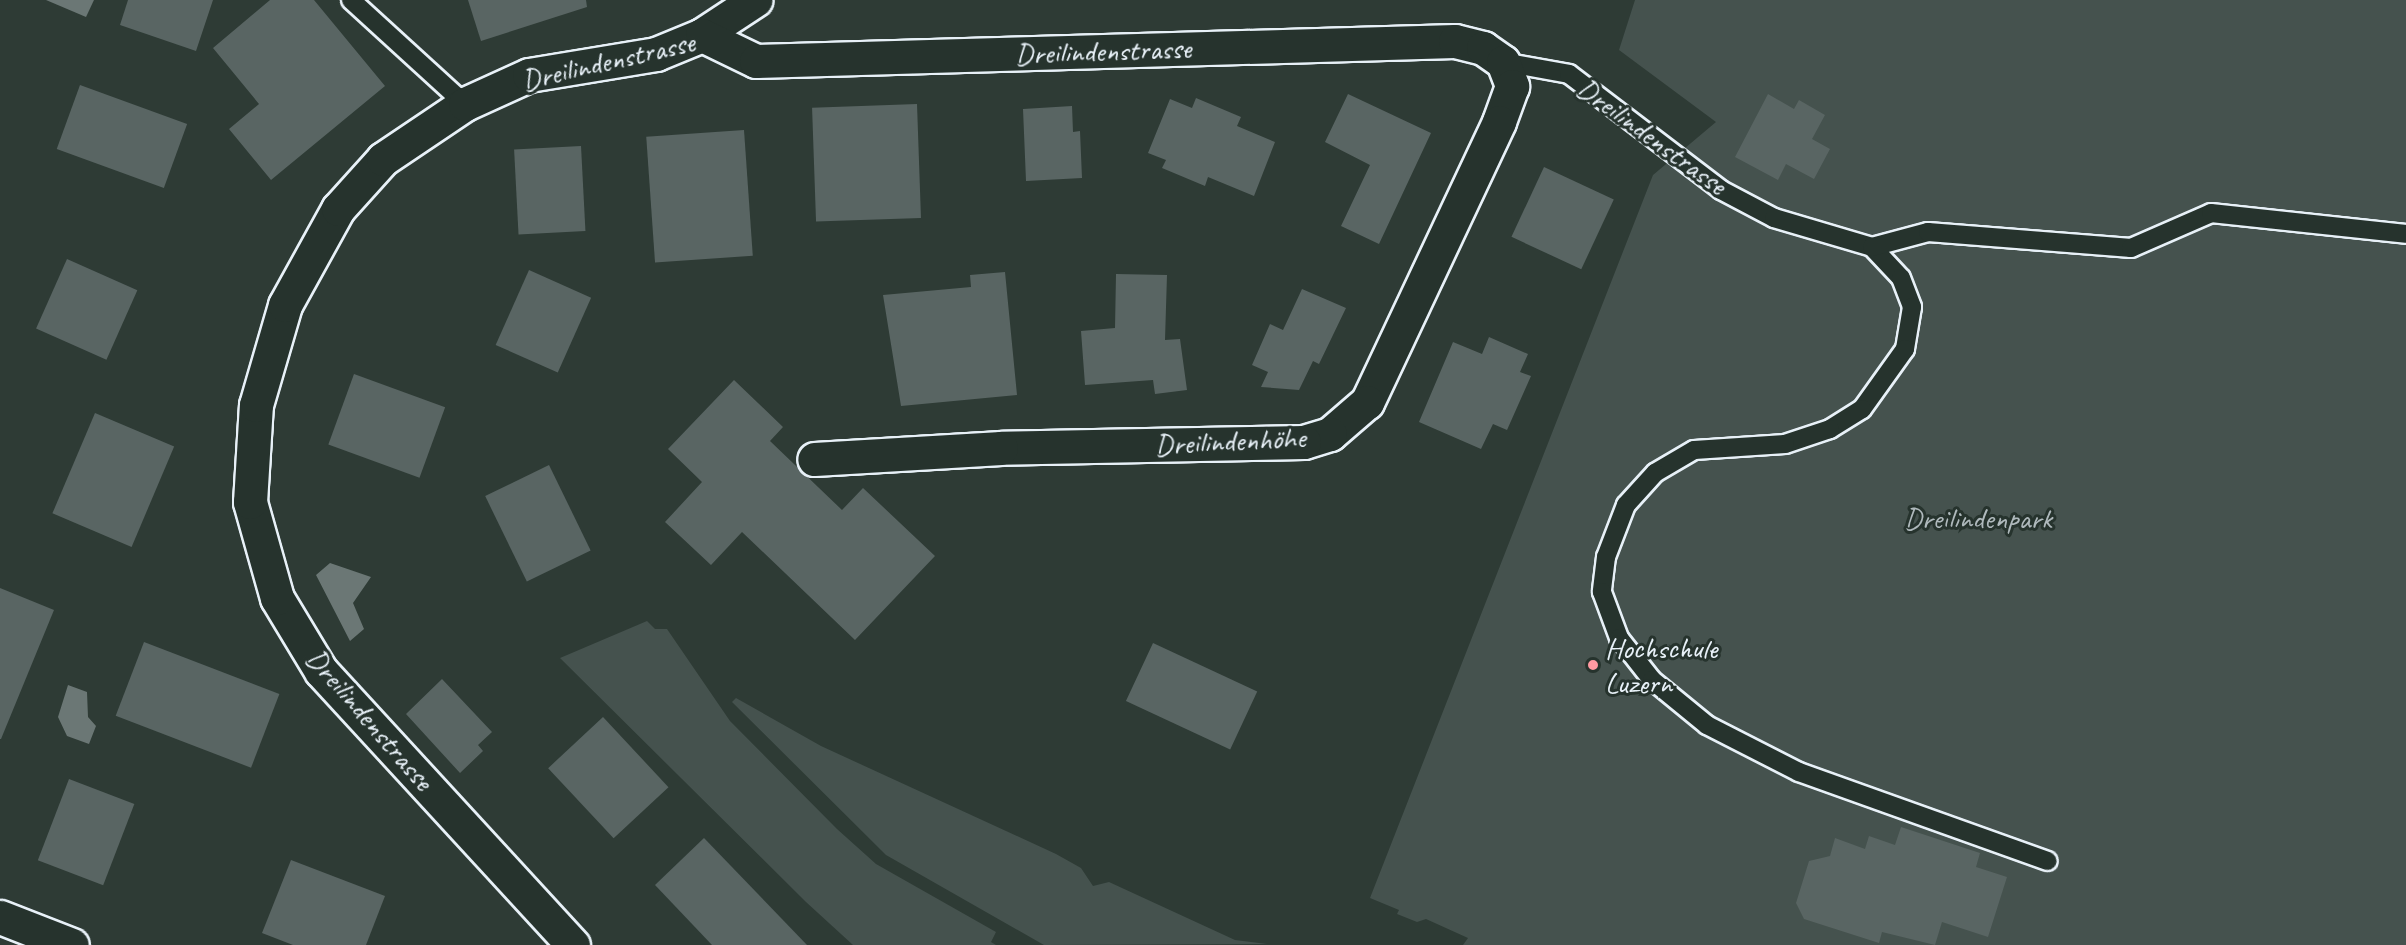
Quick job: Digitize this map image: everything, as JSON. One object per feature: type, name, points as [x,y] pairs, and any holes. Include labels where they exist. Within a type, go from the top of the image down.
[{"type":"street","points":[[702,35],[755,0]]},
{"type":"street","name":"Dreilindenstrasse","points":[[573,945],[321,671],[277,598],[250,502],[256,405],[285,305],[338,209],[383,159],[465,104],[529,75],[656,54],[702,35],[756,61],[1455,41],[1484,48],[1503,62]]},
{"type":"street","name":"Dreilindenhöhe","points":[[814,459],[1001,448],[1304,442],[1330,434],[1367,402],[1494,133],[1512,86],[1503,62]]},
{"type":"street","points":[[0,917],[72,945]]},
{"type":"lane","points":[[351,0],[465,104]]},
{"type":"lane","name":"Dreilindenstrasse","points":[[1503,62],[1569,74],[1721,190],[1774,218],[1872,247]]},
{"type":"lane","points":[[2048,861],[1799,772],[1707,725],[1652,680],[1619,638],[1602,592],[1605,556],[1626,505],[1654,473],[1694,450],[1796,440],[1830,429],[1862,409],[1905,349],[1912,308],[1901,278],[1872,247],[1928,231],[2131,248],[2211,213],[2406,234]]},
{"type":"green space","name":"Dreilindenpark","points":[[1635,0],[2406,0],[2406,945],[1463,945],[1468,938],[1426,919],[1417,922],[1397,914],[1399,910],[1370,898],[1653,175],[1716,122],[1619,50]]},
{"type":"green space","points":[[647,621],[655,629],[667,629],[730,721],[837,829],[876,864],[996,932],[991,942],[996,945],[853,945],[806,902],[560,658]]},
{"type":"green space","points":[[736,698],[821,746],[1056,854],[1081,868],[1093,886],[1109,882],[1235,940],[1267,944],[1044,945],[886,855],[732,702]]},
{"type":"shaded area","points":[[46,0],[94,0],[86,17]]},
{"type":"shaded area","points":[[330,563],[371,577],[353,603],[364,629],[350,641],[316,575]]},
{"type":"shaded area","points":[[68,685],[87,692],[88,717],[96,726],[89,744],[67,736],[58,717]]},
{"type":"building","points":[[128,0],[213,0],[196,51],[120,25]]},
{"type":"building","points":[[270,0],[314,0],[385,86],[271,180],[229,129],[259,104],[213,48]]},
{"type":"building","points":[[468,0],[586,0],[587,7],[481,41]]},
{"type":"building","points":[[80,85],[187,124],[164,188],[57,149]]},
{"type":"building","points":[[1348,94],[1431,133],[1379,244],[1341,226],[1370,165],[1325,142]]},
{"type":"building","points":[[1768,94],[1794,109],[1799,100],[1825,115],[1812,139],[1830,149],[1814,179],[1786,164],[1778,180],[1735,157]]},
{"type":"building","points":[[1196,98],[1241,117],[1237,126],[1275,142],[1254,196],[1208,177],[1205,186],[1162,168],[1166,160],[1148,153],[1170,99],[1192,108]]},
{"type":"building","points":[[917,104],[921,218],[816,222],[812,108]]},
{"type":"building","points":[[1072,106],[1073,132],[1080,131],[1082,178],[1026,181],[1023,109]]},
{"type":"building","points":[[744,130],[753,256],[655,263],[646,137]]},
{"type":"building","points":[[581,146],[585,231],[519,234],[514,150]]},
{"type":"building","points":[[1544,167],[1614,200],[1581,269],[1511,237]]},
{"type":"building","points":[[67,259],[137,290],[106,360],[36,328]]},
{"type":"building","points":[[529,270],[591,298],[558,373],[496,345]]},
{"type":"building","points":[[1005,272],[1017,395],[901,406],[883,295],[971,287],[970,275]]},
{"type":"building","points":[[1116,274],[1167,275],[1165,340],[1180,339],[1187,390],[1155,394],[1153,380],[1085,385],[1081,331],[1115,328]]},
{"type":"building","points":[[1302,289],[1346,308],[1319,364],[1313,361],[1299,390],[1261,387],[1268,372],[1252,365],[1270,324],[1283,330]]},
{"type":"building","points":[[1489,337],[1528,354],[1520,372],[1531,376],[1507,430],[1493,424],[1481,449],[1419,422],[1453,342],[1482,354]]},
{"type":"building","points":[[354,374],[445,407],[419,478],[328,444]]},
{"type":"building","points":[[734,380],[783,427],[770,441],[842,510],[863,488],[935,556],[855,640],[742,532],[711,565],[665,522],[702,482],[668,449]]},
{"type":"building","points":[[95,413],[174,447],[132,547],[52,513]]},
{"type":"building","points":[[549,465],[591,550],[527,582],[485,496]]},
{"type":"building","points":[[0,588],[54,610],[1,739],[0,739]]},
{"type":"building","points":[[144,642],[279,694],[251,768],[116,716]]},
{"type":"building","points":[[1153,643],[1257,692],[1230,750],[1126,701]]},
{"type":"building","points":[[442,679],[492,732],[478,745],[483,751],[460,773],[406,714]]},
{"type":"building","points":[[603,717],[668,787],[614,838],[548,768]]},
{"type":"building","points":[[69,779],[134,804],[103,885],[38,860]]},
{"type":"building","points":[[1901,827],[1980,853],[1976,867],[2007,877],[1988,937],[1942,922],[1935,945],[1882,932],[1879,943],[1804,919],[1796,903],[1809,861],[1830,856],[1835,838],[1865,849],[1869,836],[1895,845]]},
{"type":"building","points":[[704,838],[807,945],[712,945],[655,885]]},
{"type":"building","points":[[291,860],[385,896],[366,945],[293,945],[262,933]]},
{"type":"place","name":"Hochschule Luzern","points":[[1593,665]]}]
